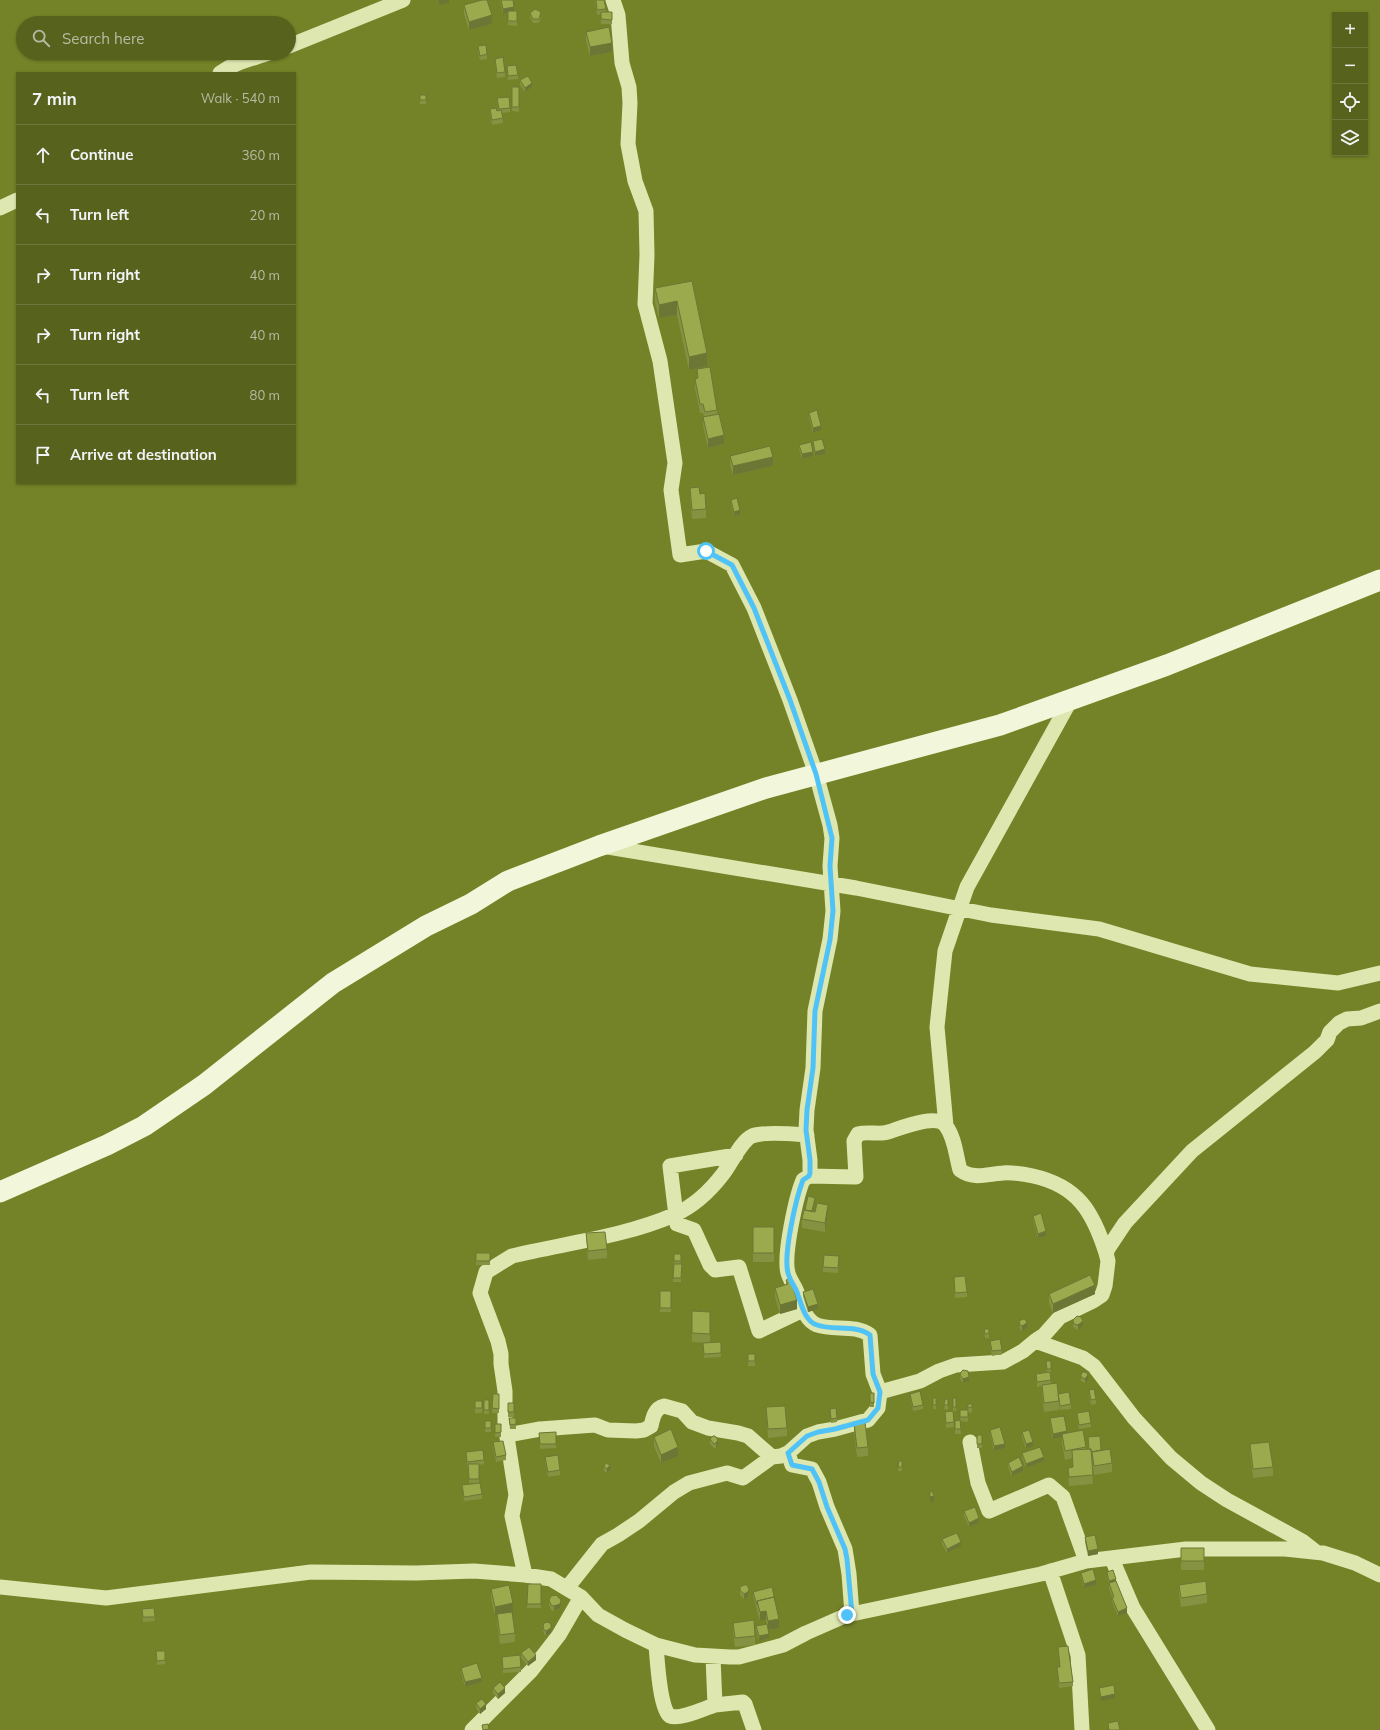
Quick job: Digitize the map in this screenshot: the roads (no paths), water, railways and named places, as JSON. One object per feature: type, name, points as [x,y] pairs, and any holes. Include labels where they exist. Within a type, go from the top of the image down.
[{"type":"street","points":[[296,43],[403,0]]},
{"type":"street","points":[[613,0],[618,15],[622,63],[630,103],[628,144],[635,181],[646,210],[647,255],[645,304],[660,360],[675,463],[672,490],[680,555],[706,551],[732,565],[754,608],[790,700],[816,774],[832,838],[830,866],[833,911],[830,940],[815,1011],[813,1068],[807,1110],[807,1135],[810,1160],[809,1176]]},
{"type":"street","points":[[221,72],[228,67],[244,60]]},
{"type":"street","points":[[0,208],[16,200]]},
{"type":"street","points":[[0,1192],[107,1145],[144,1126],[204,1085],[333,983],[426,926],[471,904],[508,881],[599,846],[766,788],[1000,725],[1070,701],[1167,665],[1380,580]]},
{"type":"street","points":[[880,1392],[920,1381],[939,1370],[956,1365],[1003,1362],[1023,1352],[1044,1335],[1060,1317],[1102,1295],[1107,1277],[1108,1261],[1094,1222],[1073,1193],[1053,1182],[1019,1173],[1005,1172],[971,1177],[960,1170],[953,1140],[946,1126],[936,1027],[945,951],[967,887],[1070,701]]},
{"type":"street","points":[[599,846],[832,884],[991,915],[1098,929],[1250,974],[1338,983],[1380,974]]},
{"type":"street","points":[[1106,1253],[1126,1223],[1192,1151],[1315,1052],[1327,1040],[1330,1032],[1339,1023],[1347,1019],[1361,1018],[1380,1011]]},
{"type":"street","points":[[567,1588],[602,1544],[639,1521],[674,1492],[689,1482],[727,1473],[743,1478],[772,1457],[781,1456],[788,1453],[807,1436],[868,1420],[878,1408],[880,1392],[873,1374],[870,1335],[855,1329],[815,1325],[803,1310],[788,1273],[788,1253],[791,1227],[803,1180],[809,1176],[856,1177],[854,1141],[858,1134],[886,1132],[923,1122],[940,1121],[946,1126]]},
{"type":"street","points":[[525,1575],[512,1516],[516,1495],[507,1434],[501,1354],[498,1341],[480,1293],[486,1272],[512,1256],[608,1235],[676,1214],[695,1202],[705,1193],[723,1174],[748,1139],[753,1136],[783,1133],[807,1135]]},
{"type":"street","points":[[736,1155],[670,1166],[677,1224],[694,1230],[710,1265],[715,1270],[740,1267],[758,1331],[803,1310]]},
{"type":"street","points":[[1035,1341],[1083,1358],[1094,1366],[1134,1418],[1171,1458],[1201,1483],[1227,1500],[1302,1542],[1316,1552]]},
{"type":"street","points":[[507,1434],[540,1429],[595,1425],[617,1432],[644,1430],[651,1426],[653,1415],[658,1409],[664,1406],[682,1411],[692,1422],[702,1426],[748,1436],[772,1457]]},
{"type":"street","points":[[970,1442],[978,1483],[989,1511],[1049,1485],[1063,1497],[1086,1562]]},
{"type":"street","points":[[788,1453],[792,1465],[812,1469],[819,1482],[827,1507],[845,1549],[852,1614]]},
{"type":"street","points":[[0,1587],[106,1598],[311,1572],[416,1573],[474,1571],[525,1575],[551,1579],[581,1597],[598,1615],[656,1645],[695,1655],[739,1657],[783,1645],[806,1633],[852,1614],[1050,1572],[1086,1562],[1186,1549],[1285,1549],[1316,1552],[1355,1563],[1380,1575]]},
{"type":"street","points":[[1112,1559],[1133,1608],[1208,1730]]},
{"type":"street","points":[[1050,1572],[1078,1655],[1082,1730]]},
{"type":"street","points":[[472,1730],[531,1671],[559,1635],[581,1597]]},
{"type":"street","points":[[656,1645],[657,1663],[666,1712],[670,1716],[679,1716],[715,1706],[744,1702],[754,1730]]},
{"type":"street","points":[[713,1657],[715,1706]]}]
